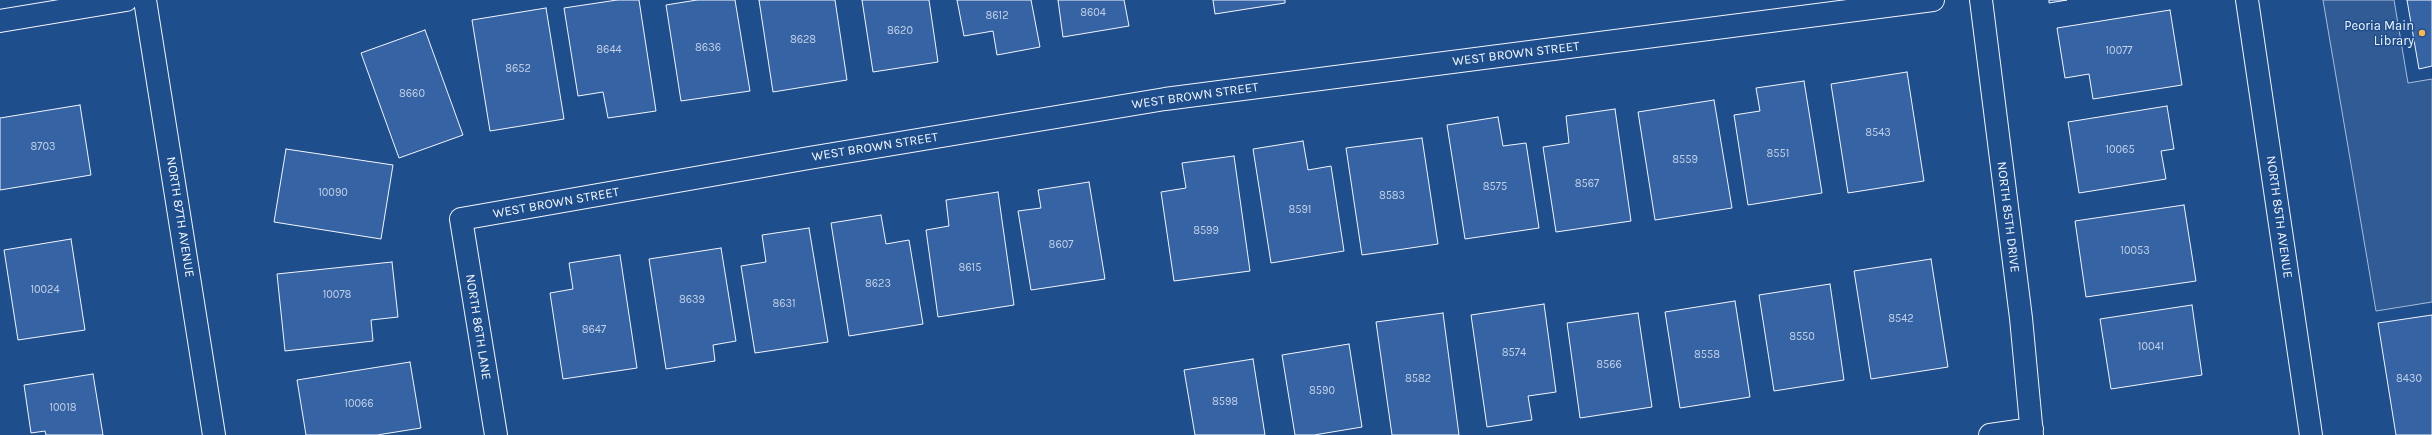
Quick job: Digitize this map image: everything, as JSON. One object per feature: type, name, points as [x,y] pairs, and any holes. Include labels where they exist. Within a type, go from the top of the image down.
[{"type":"street","points":[[0,21],[126,0]]},
{"type":"street","name":"NORTH 87TH AVENUE","points":[[145,0],[214,435]]},
{"type":"street","name":"WEST BROWN STREET","points":[[461,219],[809,158],[1165,99],[1933,0]]},
{"type":"street","name":"NORTH 85TH DRIVE","points":[[1981,0],[2021,318],[2032,432]]},
{"type":"street","name":"NORTH 85TH AVENUE","points":[[2247,0],[2311,435]]},
{"type":"street","name":"NORTH 86TH LANE","points":[[461,219],[496,435]]},
{"type":"street","points":[[1990,435],[2032,432]]},
{"type":"shaded area","points":[[2323,0],[2394,0],[2408,83],[2432,79],[2432,302],[2376,311]]},
{"type":"building","points":[[617,0],[639,0],[656,111],[608,118],[603,92],[578,96],[564,8]]},
{"type":"building","points":[[697,0],[735,0],[750,91],[681,101],[666,5]]},
{"type":"building","points":[[759,0],[835,0],[847,80],[773,92]]},
{"type":"building","points":[[862,0],[929,0],[938,62],[873,72]]},
{"type":"building","points":[[957,0],[1031,0],[1040,47],[997,55],[993,31],[964,36]]},
{"type":"building","points":[[1058,0],[1124,0],[1129,26],[1063,37]]},
{"type":"building","points":[[1213,0],[1285,0],[1285,3],[1215,14]]},
{"type":"building","points":[[2049,0],[2067,0],[2049,3]]},
{"type":"building","name":"Peoria Main Library","points":[[2407,0],[2432,0],[2432,66],[2419,69]]},
{"type":"building","points":[[546,8],[564,119],[490,131],[472,20]]},
{"type":"building","points":[[2170,10],[2182,85],[2093,99],[2089,74],[2065,78],[2057,28]]},
{"type":"building","points":[[425,30],[463,135],[399,158],[361,53]]},
{"type":"building","points":[[1907,72],[1924,181],[1848,193],[1831,84]]},
{"type":"building","points":[[1804,81],[1822,193],[1748,205],[1734,115],[1760,111],[1756,88]]},
{"type":"building","points":[[1714,100],[1732,208],[1655,220],[1638,112]]},
{"type":"building","points":[[80,105],[91,175],[0,190],[0,118]]},
{"type":"building","points":[[2167,106],[2174,149],[2161,151],[2166,179],[2079,193],[2068,122]]},
{"type":"building","points":[[1615,109],[1631,221],[1556,232],[1543,147],[1569,143],[1566,116]]},
{"type":"building","points":[[1498,117],[1503,146],[1526,143],[1539,228],[1465,239],[1447,125]]},
{"type":"building","points":[[1422,138],[1438,244],[1362,255],[1346,148]]},
{"type":"building","points":[[1303,141],[1308,170],[1331,166],[1344,251],[1271,263],[1253,149]]},
{"type":"building","points":[[286,149],[393,165],[381,239],[274,222]]},
{"type":"building","points":[[1234,156],[1250,271],[1174,281],[1161,192],[1186,188],[1182,163]]},
{"type":"building","points":[[1089,182],[1105,279],[1031,290],[1018,211],[1041,208],[1038,190]]},
{"type":"building","points":[[998,192],[1014,305],[938,317],[926,230],[949,226],[946,200]]},
{"type":"building","points":[[2184,205],[2196,281],[2086,297],[2075,221]]},
{"type":"building","points":[[881,215],[886,244],[909,240],[923,324],[849,336],[831,223]]},
{"type":"building","points":[[809,228],[828,342],[755,353],[741,266],[766,262],[762,235]]},
{"type":"building","points":[[71,239],[85,330],[18,340],[4,250]]},
{"type":"building","points":[[721,248],[736,341],[713,345],[715,361],[666,369],[649,259]]},
{"type":"building","points":[[620,255],[637,368],[563,379],[550,293],[573,289],[569,263]]},
{"type":"building","points":[[1931,259],[1948,367],[1871,379],[1854,271]]},
{"type":"building","points":[[392,262],[398,317],[371,320],[373,341],[285,351],[277,274]]},
{"type":"building","points":[[1830,284],[1844,380],[1774,391],[1759,295]]},
{"type":"building","points":[[1735,301],[1750,397],[1680,408],[1665,312]]},
{"type":"building","points":[[1544,304],[1556,392],[1528,396],[1532,420],[1487,427],[1471,315]]},
{"type":"building","points":[[2192,305],[2202,375],[2111,389],[2100,319]]},
{"type":"building","points":[[1443,313],[1459,435],[1392,435],[1376,322]]},
{"type":"building","points":[[1638,313],[1652,407],[1580,418],[1567,323]]},
{"type":"building","points":[[2432,315],[2432,435],[2396,435],[2378,323]]},
{"type":"building","points":[[1349,344],[1362,427],[1314,435],[1295,435],[1282,355]]},
{"type":"building","points":[[1253,359],[1265,435],[1195,435],[1184,370]]},
{"type":"building","points":[[410,362],[421,428],[377,435],[306,435],[297,380]]},
{"type":"building","points":[[93,374],[103,435],[46,435],[45,431],[31,433],[24,385]]},
{"type":"place","name":"Peoria Main Library","points":[[2422,33]]}]
